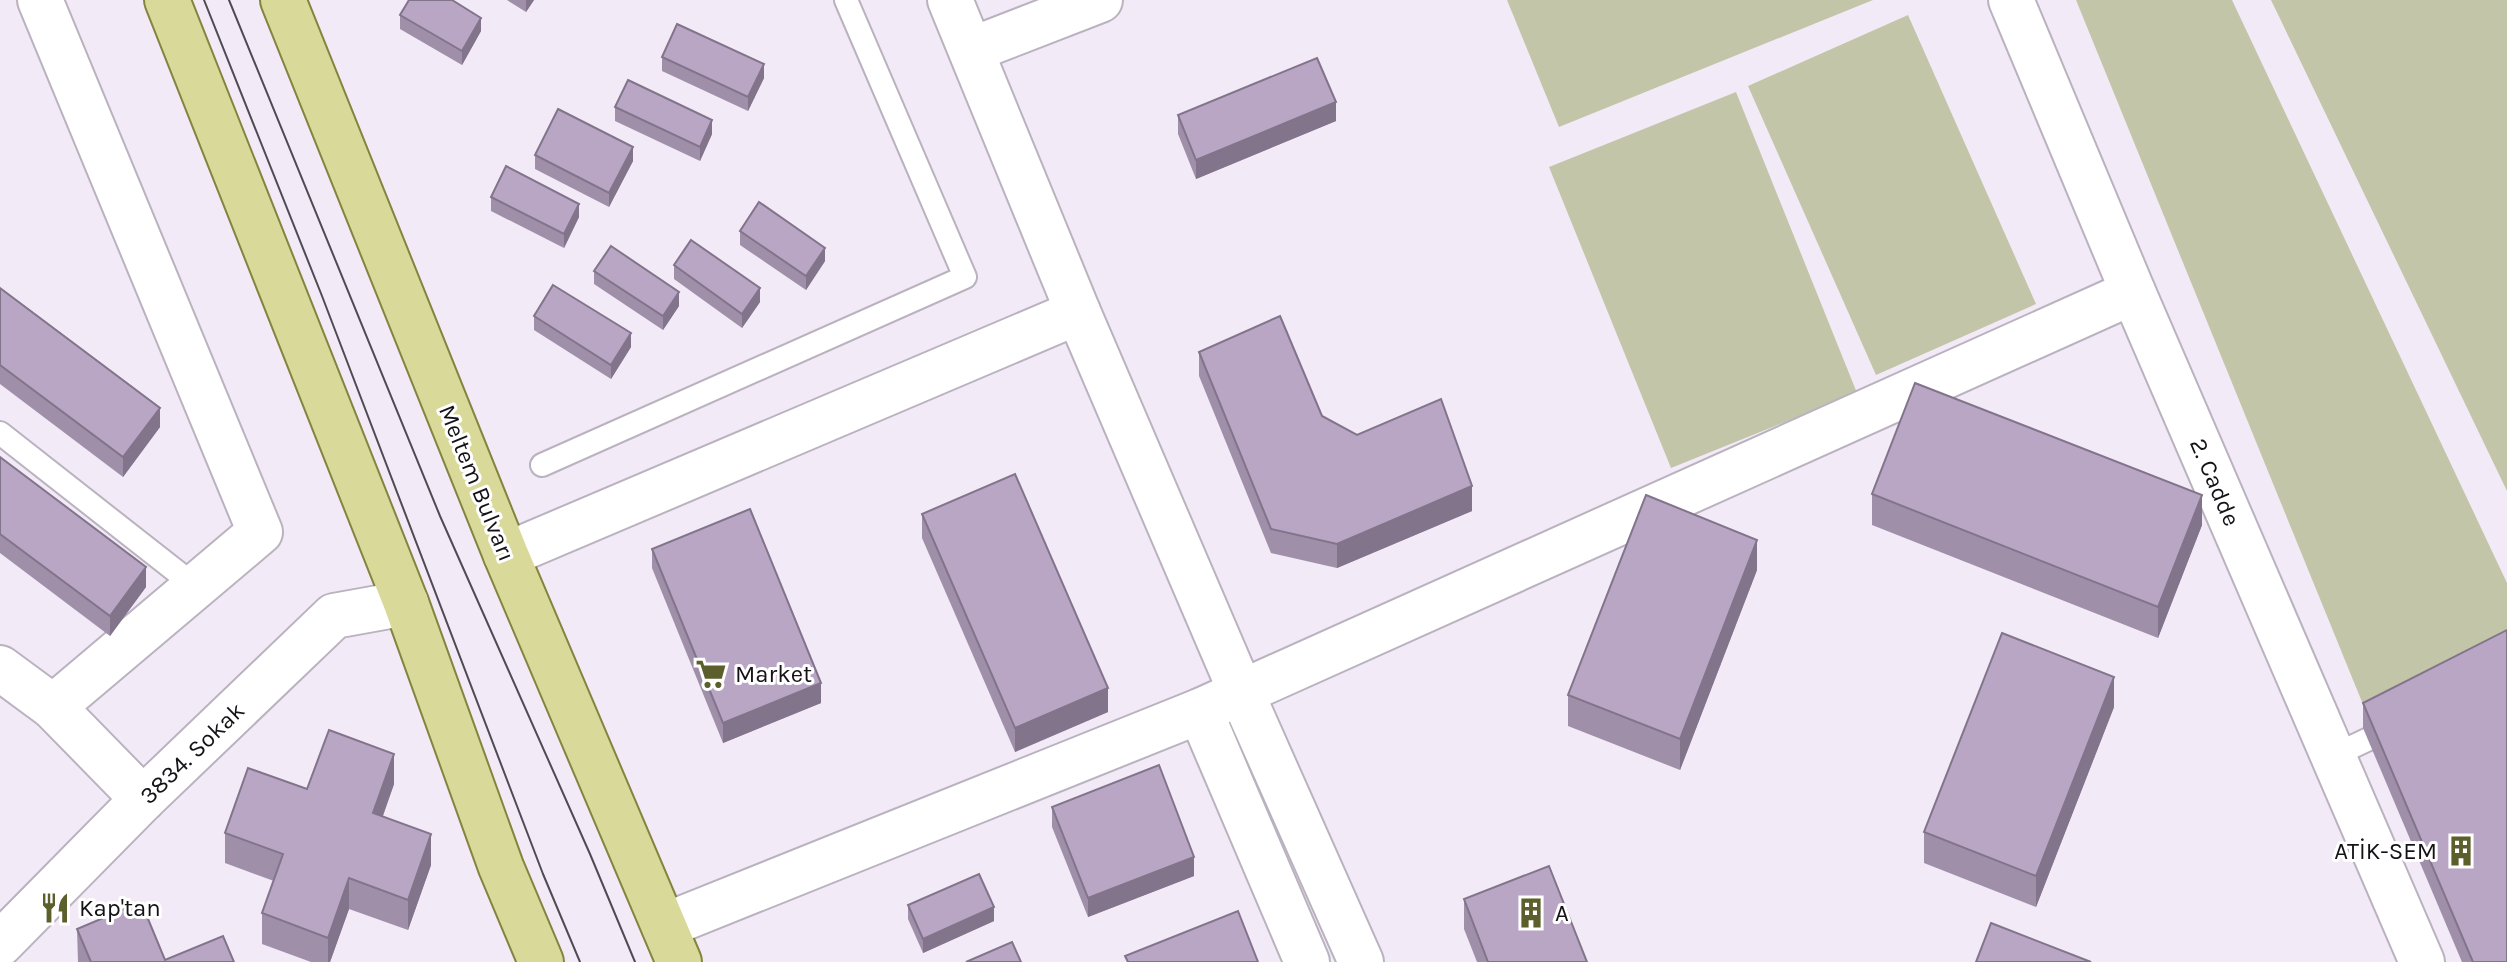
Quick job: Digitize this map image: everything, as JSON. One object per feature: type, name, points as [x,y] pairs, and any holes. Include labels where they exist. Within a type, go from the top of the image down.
[{"type":"main road","points":[[167,0],[406,603],[501,867],[541,962]]},
{"type":"main road","name":"Meltem Bulvarı","points":[[283,0],[506,555],[672,944]]},
{"type":"street","points":[[40,0],[260,532],[53,707]]},
{"type":"street","points":[[950,0],[1078,312],[1361,962]]},
{"type":"street","points":[[971,50],[1100,0]]},
{"type":"street","name":"2. Cadde","points":[[2011,0],[2133,292],[2422,962]]},
{"type":"street","points":[[672,944],[1200,711],[2133,292]]},
{"type":"street","points":[[506,555],[1078,312]]},
{"type":"street","name":"3834. Sokak","points":[[0,944],[143,799],[334,616],[406,603]]},
{"type":"street","points":[[0,668],[53,707],[143,799]]},
{"type":"street","points":[[1200,711],[1307,962]]},
{"type":"lane","points":[[542,465],[965,277],[846,0]]},
{"type":"lane","points":[[0,433],[195,586]]},
{"type":"lane","points":[[2333,756],[2410,720]]},
{"type":"green space","points":[[1507,0],[1873,0],[1559,127]]},
{"type":"green space","points":[[2076,0],[2232,0],[2507,583],[2507,656],[2371,724]]},
{"type":"green space","points":[[2271,0],[2507,0],[2507,491]]},
{"type":"green space","points":[[1908,15],[2036,304],[1876,375],[1748,86]]},
{"type":"green space","points":[[1736,92],[1857,393],[1671,468],[1549,167]]},
{"type":"building","points":[[409,0],[452,0],[481,18],[462,51],[400,15]]},
{"type":"building","points":[[677,24],[764,64],[748,97],[662,57]]},
{"type":"building","points":[[1317,58],[1336,102],[1196,160],[1178,115]]},
{"type":"building","points":[[628,80],[712,120],[700,147],[615,107]]},
{"type":"building","points":[[558,109],[633,147],[609,193],[535,155]]},
{"type":"building","points":[[506,166],[579,204],[564,234],[491,197]]},
{"type":"building","points":[[759,202],[825,248],[806,276],[740,231]]},
{"type":"building","points":[[691,240],[760,288],[742,314],[674,265]]},
{"type":"building","points":[[611,246],[679,292],[663,316],[594,271]]},
{"type":"building","points":[[553,285],[631,333],[611,365],[534,316]]},
{"type":"building","points":[[0,288],[160,408],[123,457],[0,365]]},
{"type":"building","points":[[1280,316],[1322,416],[1357,435],[1441,399],[1472,486],[1337,544],[1271,529],[1199,352]]},
{"type":"building","points":[[1915,383],[2202,495],[2158,607],[1872,494]]},
{"type":"building","points":[[0,457],[146,567],[110,616],[0,534]]},
{"type":"building","points":[[1015,474],[1108,688],[1015,728],[922,514]]},
{"type":"building","points":[[1646,495],[1757,540],[1680,739],[1568,695]]},
{"type":"building","points":[[750,509],[821,683],[723,723],[652,549]]},
{"type":"building","name":"ATİK-SEM","points":[[2507,630],[2507,962],[2473,962],[2363,703]]},
{"type":"building","points":[[2002,633],[2114,677],[2036,876],[1924,832]]},
{"type":"building","points":[[329,730],[394,754],[373,813],[431,834],[408,900],[349,878],[328,938],[262,913],[283,854],[225,833],[248,768],[307,789]]},
{"type":"building","points":[[1159,765],[1194,857],[1088,898],[1052,807]]},
{"type":"building","points":[[1549,866],[1587,962],[1488,962],[1464,899]]},
{"type":"building","points":[[979,874],[994,907],[923,939],[908,905]]},
{"type":"building","points":[[141,902],[165,960],[223,936],[234,962],[91,962],[77,929]]},
{"type":"building","points":[[1238,911],[1258,962],[1128,962],[1125,956]]},
{"type":"building","points":[[1991,923],[2091,962],[1976,962]]},
{"type":"building","points":[[1012,942],[1021,962],[966,962]]},
{"type":"tram line","points":[[204,0],[322,296],[543,874],[580,962]]},
{"type":"tram line","points":[[229,0],[440,516],[635,962]]},
{"type":"place","name":"Market","points":[[711,674]]},
{"type":"place","name":"ATİK-SEM","points":[[2461,851]]},
{"type":"place","name":"Kap'tan","points":[[55,908]]},
{"type":"place","name":"A","points":[[1531,913]]}]
